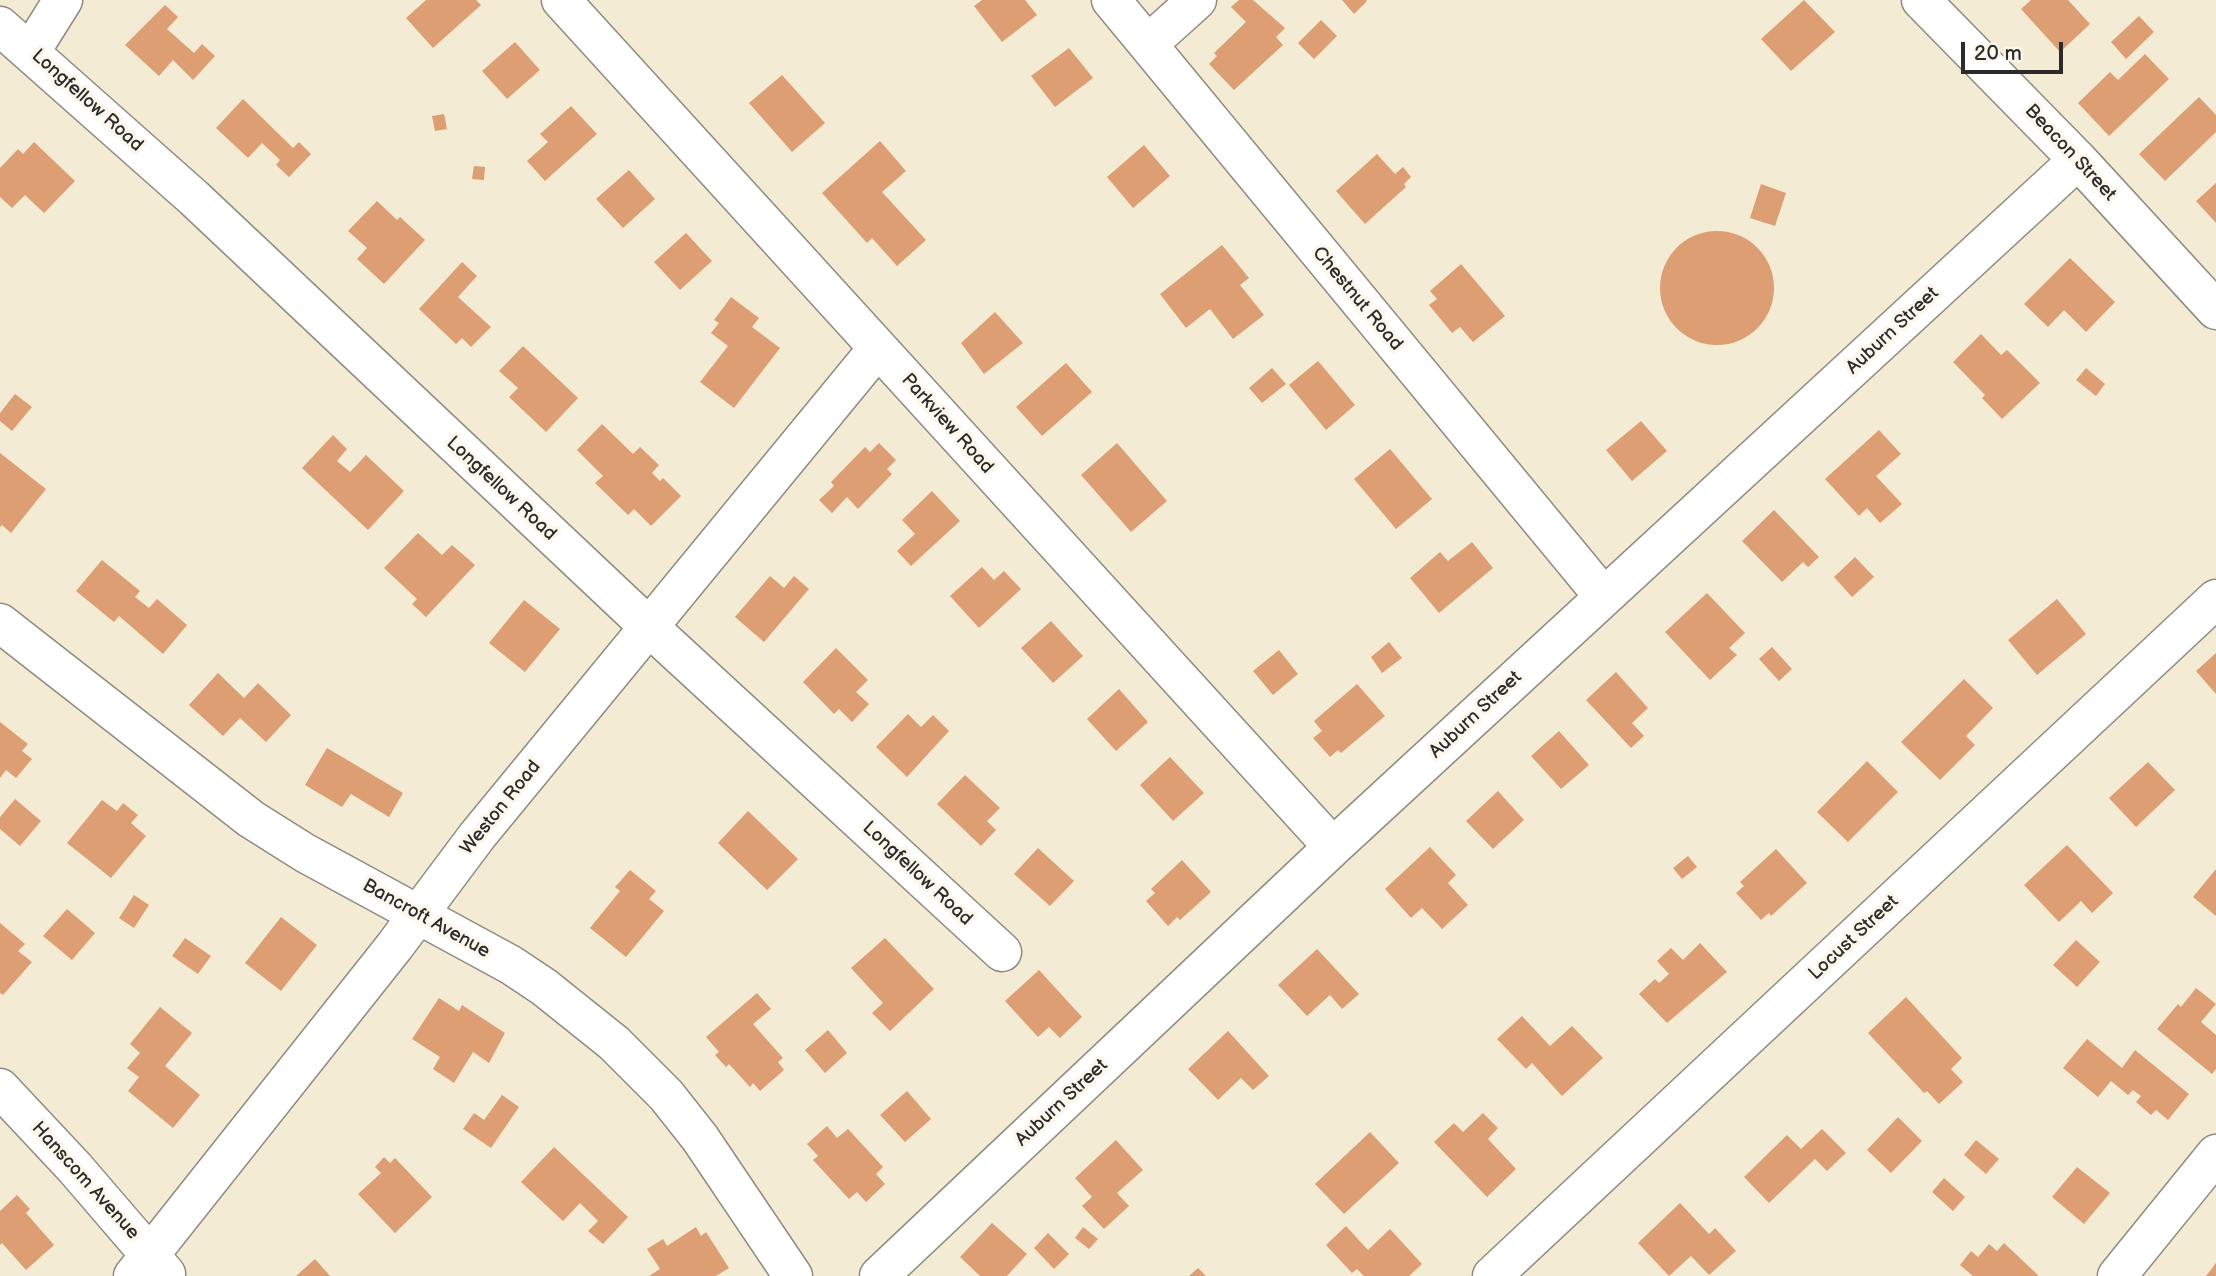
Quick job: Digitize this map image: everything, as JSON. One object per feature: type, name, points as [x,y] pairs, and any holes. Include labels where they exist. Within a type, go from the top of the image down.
[{"type":"street","points":[[31,51],[63,0]]},
{"type":"street","name":"Parkview Road","points":[[561,0],[1333,847]]},
{"type":"street","name":"Chestnut Road","points":[[1111,0],[1604,597]]},
{"type":"street","points":[[1148,44],[1197,0]]},
{"type":"street","name":"Beacon Street","points":[[1921,0],[2078,160],[2216,310]]},
{"type":"street","name":"Longfellow Road","points":[[0,26],[194,198],[648,626],[1002,952]]},
{"type":"street","name":"Auburn Street","points":[[879,1276],[1333,847],[2078,160]]},
{"type":"street","name":"Weston Road","points":[[150,1269],[419,913],[648,626],[878,348]]},
{"type":"street","name":"Locust Street","points":[[1492,1276],[2216,599]]},
{"type":"street","name":"Bancroft Avenue","points":[[0,623],[251,819],[544,987],[614,1042],[666,1095],[700,1139],[793,1276]]},
{"type":"street","name":"Hanscom Avenue","points":[[0,1088],[150,1269]]},
{"type":"street","points":[[2117,1276],[2216,1154]]},
{"type":"building","points":[[426,0],[476,0],[481,5],[433,48],[406,18]]},
{"type":"building","points":[[982,0],[1025,0],[1037,15],[1002,42],[974,6]]},
{"type":"building","points":[[1239,0],[1253,0],[1285,28],[1276,37],[1283,45],[1234,90],[1209,64],[1217,56],[1214,53],[1246,22],[1231,7]]},
{"type":"building","points":[[1342,0],[1366,0],[1367,1],[1354,14]]},
{"type":"building","points":[[1804,0],[1835,32],[1791,71],[1761,39]]},
{"type":"building","points":[[2031,0],[2068,0],[2090,24],[2060,52],[2021,9]]},
{"type":"building","points":[[165,5],[178,17],[167,29],[194,53],[202,44],[215,56],[193,80],[173,60],[159,76],[125,45]]},
{"type":"building","points":[[2139,16],[2154,32],[2126,59],[2111,42]]},
{"type":"building","points":[[1321,20],[1337,36],[1314,59],[1298,43]]},
{"type":"building","points":[[515,42],[540,70],[507,99],[482,71]]},
{"type":"building","points":[[1069,48],[1093,78],[1055,107],[1031,76]]},
{"type":"building","points":[[2145,54],[2169,79],[2109,136],[2078,103],[2110,72],[2118,80]]},
{"type":"building","points":[[782,75],[825,123],[792,152],[749,103]]},
{"type":"building","points":[[2199,97],[2216,115],[2216,132],[2165,181],[2139,154]]},
{"type":"building","points":[[243,99],[293,148],[299,142],[311,154],[289,177],[276,165],[280,160],[262,143],[248,158],[216,128]]},
{"type":"building","points":[[571,106],[597,134],[545,181],[527,161],[548,142],[540,134]]},
{"type":"building","points":[[444,114],[447,129],[435,131],[432,116]]},
{"type":"building","points":[[880,141],[906,171],[882,192],[926,240],[897,266],[872,238],[867,243],[822,193]]},
{"type":"building","points":[[34,142],[75,181],[44,213],[25,195],[12,208],[0,197],[0,168],[18,149],[23,154]]},
{"type":"building","points":[[1144,145],[1170,176],[1133,208],[1107,177]]},
{"type":"building","points":[[1377,154],[1395,174],[1403,167],[1411,177],[1404,184],[1406,187],[1365,224],[1336,191]]},
{"type":"building","points":[[474,166],[485,167],[484,180],[472,179]]},
{"type":"building","points":[[629,170],[655,199],[623,228],[596,199]]},
{"type":"building","points":[[2216,183],[2216,223],[2196,201]]},
{"type":"building","points":[[1761,184],[1786,193],[1775,226],[1750,218]]},
{"type":"building","points":[[377,201],[397,220],[400,217],[425,240],[384,284],[357,259],[367,248],[348,231]]},
{"type":"building","points":[[1717,231],[1739,235],[1757,248],[1770,266],[1774,288],[1770,310],[1757,328],[1739,341],[1717,345],[1695,341],[1677,328],[1664,310],[1660,288],[1664,266],[1677,248],[1695,235]]},
{"type":"building","points":[[686,233],[712,261],[680,290],[654,262]]},
{"type":"building","points":[[1222,245],[1249,278],[1240,285],[1264,315],[1233,339],[1210,309],[1186,328],[1160,294]]},
{"type":"building","points":[[2070,258],[2115,302],[2086,332],[2064,310],[2048,327],[2024,304]]},
{"type":"building","points":[[462,262],[477,276],[458,297],[491,327],[471,347],[462,338],[456,344],[419,309]]},
{"type":"building","points":[[1461,264],[1505,316],[1473,342],[1460,327],[1452,333],[1429,305],[1437,299],[1430,291]]},
{"type":"building","points":[[731,297],[759,318],[752,327],[780,348],[734,408],[700,382],[728,346],[711,333],[719,323],[714,320]]},
{"type":"building","points":[[995,312],[1023,343],[984,374],[961,343]]},
{"type":"building","points":[[1981,334],[2001,355],[2007,350],[2040,383],[2002,419],[1982,398],[1985,395],[1953,362]]},
{"type":"building","points":[[523,346],[578,398],[546,432],[509,397],[518,388],[499,371]]},
{"type":"building","points":[[1318,361],[1355,405],[1326,430],[1289,385]]},
{"type":"building","points":[[1066,363],[1092,392],[1042,436],[1016,407]]},
{"type":"building","points":[[1272,368],[1286,384],[1262,403],[1249,388]]},
{"type":"building","points":[[2086,368],[2105,384],[2096,396],[2076,380]]},
{"type":"building","points":[[15,394],[32,407],[12,431],[0,421],[0,413]]},
{"type":"building","points":[[1641,421],[1667,451],[1632,481],[1606,450]]},
{"type":"building","points":[[602,424],[633,454],[640,447],[659,465],[652,473],[660,481],[663,478],[681,496],[651,526],[634,509],[628,515],[595,483],[603,476],[577,450]]},
{"type":"building","points":[[1879,430],[1901,454],[1876,476],[1902,504],[1880,523],[1867,508],[1859,516],[1825,479]]},
{"type":"building","points":[[333,435],[347,449],[337,461],[350,472],[366,455],[404,491],[368,530],[302,468]]},
{"type":"building","points":[[879,443],[896,460],[887,469],[892,474],[858,509],[847,497],[832,513],[819,500],[834,486],[831,482],[865,447],[870,452]]},
{"type":"building","points":[[1117,443],[1167,501],[1131,532],[1081,475]]},
{"type":"building","points":[[1390,449],[1432,499],[1396,529],[1354,479]]},
{"type":"building","points":[[0,453],[46,489],[11,533],[2,525],[0,527]]},
{"type":"building","points":[[932,491],[960,521],[911,566],[897,551],[915,534],[902,520]]},
{"type":"building","points":[[1774,510],[1819,557],[1808,567],[1803,562],[1782,582],[1742,541]]},
{"type":"building","points":[[418,533],[442,555],[452,545],[475,565],[426,617],[412,604],[417,599],[384,568]]},
{"type":"building","points":[[1472,542],[1493,568],[1439,613],[1410,578],[1440,552],[1448,561]]},
{"type":"building","points":[[1855,557],[1874,577],[1852,597],[1834,577]]},
{"type":"building","points":[[102,560],[140,591],[135,597],[149,608],[157,599],[187,625],[163,654],[119,616],[114,622],[76,591]]},
{"type":"building","points":[[982,567],[994,580],[1004,571],[1021,589],[979,628],[950,596]]},
{"type":"building","points":[[770,576],[784,588],[794,576],[809,589],[764,642],[735,617]]},
{"type":"building","points":[[1707,593],[1745,633],[1729,648],[1737,655],[1710,680],[1665,632]]},
{"type":"building","points":[[2057,599],[2086,634],[2037,675],[2008,640]]},
{"type":"building","points":[[524,600],[560,629],[525,672],[489,643]]},
{"type":"building","points":[[1051,621],[1083,656],[1053,683],[1021,648]]},
{"type":"building","points":[[1389,642],[1402,658],[1382,673],[1371,657]]},
{"type":"building","points":[[1772,647],[1792,669],[1779,681],[1759,659]]},
{"type":"building","points":[[836,648],[868,680],[856,692],[869,704],[852,722],[839,709],[834,714],[803,682]]},
{"type":"building","points":[[1279,650],[1298,674],[1273,695],[1253,671]]},
{"type":"building","points":[[2216,653],[2216,694],[2196,671]]},
{"type":"building","points":[[1616,672],[1648,708],[1632,723],[1644,736],[1631,748],[1586,700]]},
{"type":"building","points":[[218,673],[244,698],[258,683],[291,715],[266,742],[240,718],[223,736],[189,705]]},
{"type":"building","points":[[1964,679],[1993,708],[1966,736],[1975,745],[1940,780],[1901,742]]},
{"type":"building","points":[[1357,684],[1385,716],[1341,753],[1338,750],[1330,757],[1313,738],[1322,731],[1314,721]]},
{"type":"building","points":[[1119,689],[1148,722],[1116,751],[1087,719]]},
{"type":"building","points":[[908,714],[921,727],[933,715],[949,731],[907,777],[876,747]]},
{"type":"building","points":[[0,722],[28,744],[22,751],[32,759],[16,778],[6,770],[0,778]]},
{"type":"building","points":[[1559,731],[1589,765],[1561,789],[1531,756]]},
{"type":"building","points":[[327,748],[403,793],[389,817],[351,794],[342,807],[305,785]]},
{"type":"building","points":[[1170,757],[1204,793],[1173,821],[1140,785]]},
{"type":"building","points":[[1867,761],[1898,792],[1848,842],[1817,812]]},
{"type":"building","points":[[2148,762],[2175,790],[2136,827],[2109,798]]},
{"type":"building","points":[[965,775],[1000,808],[987,821],[996,830],[981,846],[937,804]]},
{"type":"building","points":[[1498,791],[1524,820],[1493,849],[1466,821]]},
{"type":"building","points":[[15,799],[41,821],[20,846],[0,829],[0,817]]},
{"type":"building","points":[[102,800],[117,811],[123,803],[138,815],[131,823],[146,836],[111,878],[67,843]]},
{"type":"building","points":[[748,811],[798,859],[767,890],[718,843]]},
{"type":"building","points":[[2067,845],[2113,893],[2092,913],[2081,901],[2059,922],[2024,885]]},
{"type":"building","points":[[1430,847],[1456,875],[1448,883],[1468,905],[1442,929],[1422,908],[1411,918],[1385,889]]},
{"type":"building","points":[[1038,848],[1074,881],[1050,906],[1014,874]]},
{"type":"building","points":[[1776,849],[1807,883],[1771,916],[1769,913],[1761,920],[1736,893],[1744,886],[1740,882]]},
{"type":"building","points":[[1688,856],[1697,867],[1682,879],[1673,868]]},
{"type":"building","points":[[1182,860],[1211,892],[1180,920],[1177,917],[1168,926],[1146,901],[1155,893],[1151,889]]},
{"type":"building","points":[[2216,869],[2216,916],[2193,897]]},
{"type":"building","points":[[630,870],[656,891],[649,899],[664,911],[626,957],[590,928],[620,891],[615,887]]},
{"type":"building","points":[[134,895],[149,905],[134,928],[119,918]]},
{"type":"building","points":[[67,909],[95,933],[72,960],[43,936]]},
{"type":"building","points":[[281,917],[317,945],[281,991],[245,963]]},
{"type":"building","points":[[0,923],[25,944],[18,951],[32,962],[3,995],[0,993]]},
{"type":"building","points":[[185,938],[211,956],[198,974],[172,956]]},
{"type":"building","points":[[885,938],[934,989],[890,1031],[872,1013],[883,1003],[851,968]]},
{"type":"building","points":[[2076,940],[2100,962],[2077,987],[2053,965]]},
{"type":"building","points":[[1700,943],[1727,972],[1667,1023],[1639,994],[1655,979],[1659,983],[1669,974],[1657,961],[1671,948],[1683,960]]},
{"type":"building","points":[[1317,949],[1359,994],[1342,1009],[1330,995],[1307,1016],[1278,985]]},
{"type":"building","points":[[1039,970],[1082,1017],[1060,1038],[1049,1027],[1038,1037],[1005,1001]]},
{"type":"building","points":[[2196,988],[2216,1004],[2201,1022],[2216,1035],[2216,1069],[2212,1074],[2157,1029],[2178,1004],[2181,1007]]},
{"type":"building","points":[[757,993],[771,1009],[753,1024],[783,1058],[778,1062],[784,1070],[760,1091],[753,1083],[750,1087],[729,1064],[726,1067],[715,1055],[719,1052],[706,1037]]},
{"type":"building","points":[[1906,997],[1962,1058],[1951,1069],[1963,1082],[1939,1104],[1927,1091],[1924,1093],[1868,1033]]},
{"type":"building","points":[[439,998],[459,1011],[462,1005],[505,1033],[489,1063],[473,1052],[454,1083],[433,1069],[440,1057],[412,1039]]},
{"type":"building","points":[[160,1007],[192,1033],[165,1066],[200,1095],[173,1128],[128,1091],[139,1077],[127,1068],[140,1053],[130,1044]]},
{"type":"building","points":[[1522,1016],[1550,1046],[1572,1026],[1603,1058],[1562,1096],[1532,1063],[1526,1069],[1497,1039]]},
{"type":"building","points":[[828,1030],[847,1053],[825,1073],[805,1050]]},
{"type":"building","points":[[1228,1031],[1269,1076],[1253,1090],[1241,1078],[1218,1100],[1188,1069]]},
{"type":"building","points":[[2087,1039],[2122,1068],[2135,1050],[2189,1094],[2168,1120],[2156,1110],[2151,1115],[2136,1102],[2141,1096],[2133,1090],[2128,1095],[2111,1081],[2098,1097],[2063,1068]]},
{"type":"building","points":[[907,1091],[931,1119],[905,1142],[880,1115]]},
{"type":"building","points":[[502,1095],[519,1107],[491,1148],[463,1129],[474,1113],[484,1120]]},
{"type":"building","points":[[1483,1113],[1498,1128],[1488,1139],[1516,1169],[1487,1197],[1434,1142],[1454,1123],[1463,1132]]},
{"type":"building","points":[[1898,1117],[1922,1141],[1891,1173],[1867,1150]]},
{"type":"building","points":[[827,1126],[837,1138],[848,1129],[883,1167],[876,1174],[885,1184],[866,1202],[857,1192],[849,1199],[813,1160],[818,1156],[807,1144]]},
{"type":"building","points":[[1822,1129],[1846,1153],[1827,1171],[1815,1159],[1769,1203],[1744,1177],[1787,1135],[1801,1149]]},
{"type":"building","points":[[1370,1132],[1399,1163],[1344,1214],[1315,1184]]},
{"type":"building","points":[[1116,1140],[1143,1170],[1117,1193],[1129,1206],[1104,1229],[1082,1206],[1092,1197],[1075,1178]]},
{"type":"building","points":[[1976,1140],[1999,1159],[1986,1174],[1964,1155]]},
{"type":"building","points":[[554,1147],[628,1217],[603,1244],[588,1231],[598,1221],[580,1203],[563,1221],[521,1182]]},
{"type":"building","points":[[384,1157],[390,1163],[395,1158],[432,1197],[395,1233],[358,1194],[381,1173],[375,1167]]},
{"type":"building","points":[[2077,1167],[2110,1193],[2084,1224],[2052,1197]]},
{"type":"building","points":[[1944,1178],[1965,1197],[1953,1211],[1932,1192]]},
{"type":"building","points":[[17,1195],[30,1209],[26,1213],[54,1245],[26,1270],[2,1243],[0,1245],[0,1211]]},
{"type":"building","points":[[1680,1203],[1709,1234],[1715,1228],[1736,1251],[1709,1275],[1691,1256],[1669,1276],[1638,1243]]},
{"type":"building","points":[[992,1223],[1027,1254],[1007,1276],[980,1276],[960,1257]]},
{"type":"building","points":[[1346,1226],[1368,1250],[1390,1229],[1422,1264],[1409,1276],[1364,1276],[1357,1269],[1352,1273],[1326,1245]]},
{"type":"building","points":[[696,1227],[701,1236],[706,1232],[729,1268],[716,1276],[649,1276],[660,1269],[647,1249],[663,1239],[667,1246]]},
{"type":"building","points":[[1083,1227],[1098,1239],[1089,1249],[1075,1238]]},
{"type":"building","points":[[1048,1233],[1069,1254],[1054,1269],[1034,1248]]},
{"type":"building","points":[[2004,1243],[2039,1276],[1973,1276],[1960,1265],[1971,1251],[1978,1257],[1989,1244],[1997,1251]]},
{"type":"building","points":[[315,1259],[330,1276],[296,1276]]},
{"type":"building","points":[[2216,1263],[2216,1276],[2206,1276]]},
{"type":"building","points":[[1198,1268],[1206,1276],[1189,1276]]}]
